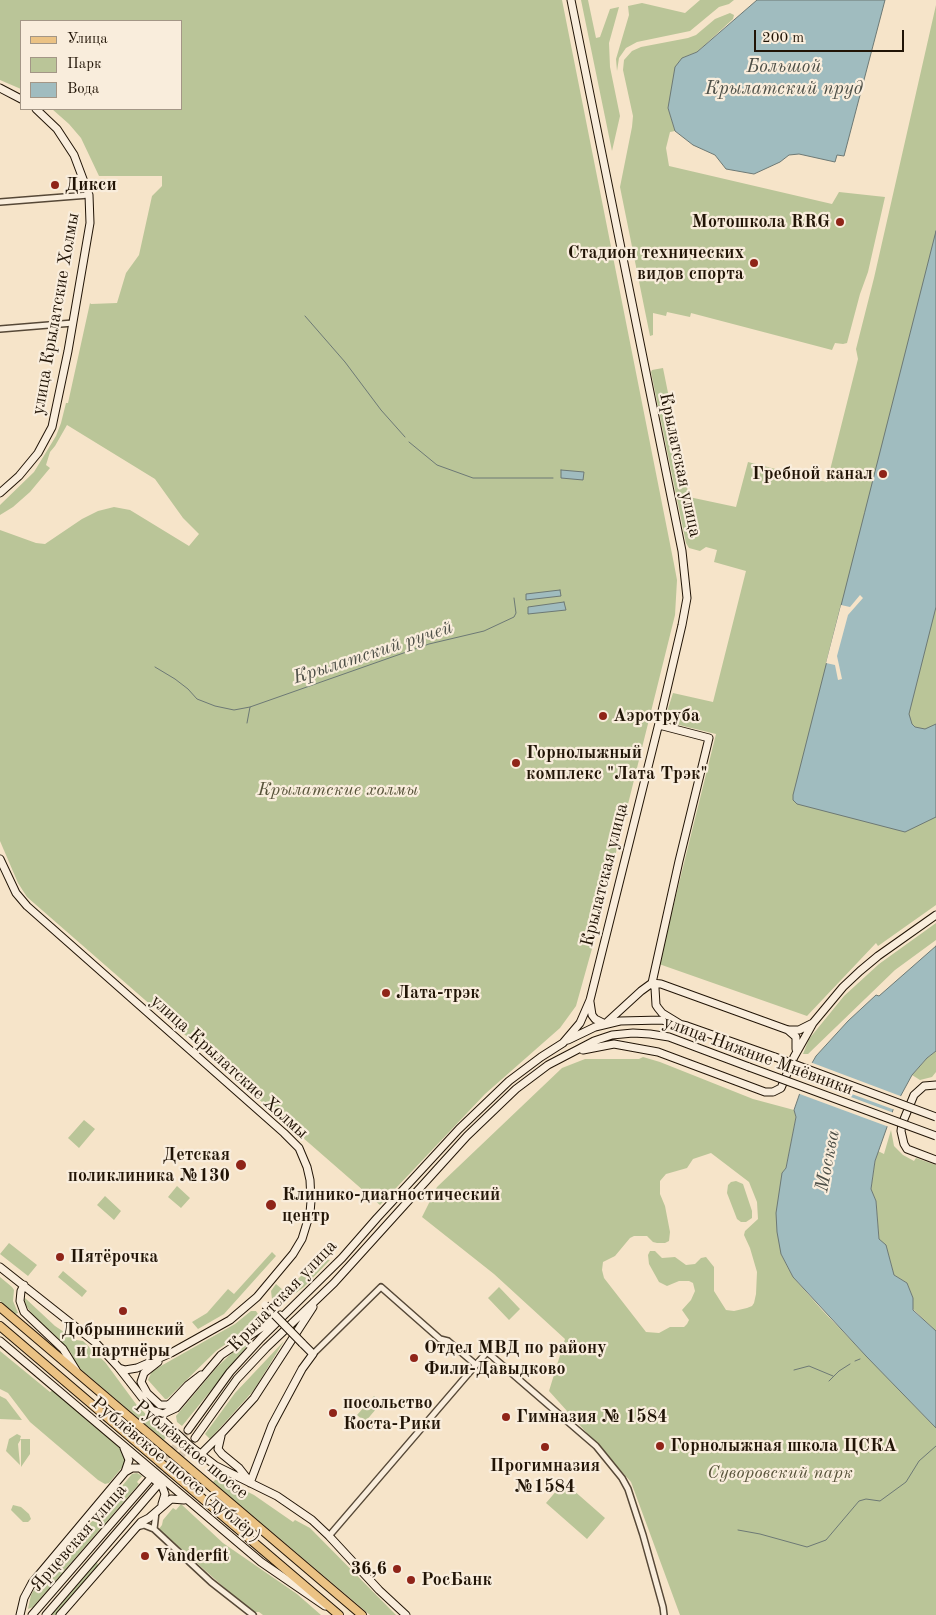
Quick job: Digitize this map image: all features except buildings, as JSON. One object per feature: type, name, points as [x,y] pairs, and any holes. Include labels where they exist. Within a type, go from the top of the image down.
[{"type":"main road","name":"Крылатская улица","points":[[188,1430],[230,1372],[261,1338],[342,1258],[460,1130],[509,1081],[563,1043],[580,1023],[590,1000],[659,725],[687,598],[685,569],[571,0]]},
{"type":"main road","points":[[0,88],[20,98]]},
{"type":"main road","name":"улица Крылатские Холмы","points":[[0,493],[12,484],[28,466],[48,437],[56,409],[73,323],[91,214],[89,196],[80,167],[69,145],[53,125],[37,110]]},
{"type":"main road","points":[[563,1043],[584,1032],[606,1024],[652,983],[679,861],[710,738],[659,725]]},
{"type":"main road","name":"улица Крылатские Холмы","points":[[0,859],[16,893],[31,910],[197,1055],[299,1148],[308,1167],[310,1214],[302,1239],[293,1254],[257,1296],[230,1320],[171,1353],[137,1368],[125,1370],[119,1368]]},
{"type":"main road","points":[[568,1054],[602,1045],[626,1045],[658,1052],[765,1092],[774,1092],[780,1088],[794,1057],[813,1023],[843,987],[878,956],[936,915]]},
{"type":"main road","points":[[652,983],[655,988],[658,1008],[662,1013],[680,1024]]},
{"type":"main road","points":[[652,983],[661,984],[788,1030],[799,1030],[813,1023]]},
{"type":"main road","points":[[590,1000],[592,1015],[595,1019],[606,1024]]},
{"type":"main road","name":"улица Нижние Мнёвники","points":[[606,1024],[648,1019],[680,1024],[936,1117]]},
{"type":"main road","points":[[788,1030],[796,1037],[794,1057]]},
{"type":"main road","name":"улица Нижние Мнёвники","points":[[568,1054],[594,1041],[612,1035],[650,1034],[669,1037],[936,1136]]},
{"type":"main road","name":"Крылатская улица","points":[[195,1438],[237,1379],[266,1348],[334,1283],[467,1136],[516,1089],[548,1065],[568,1054]]},
{"type":"main road","points":[[936,1085],[930,1084],[919,1089],[914,1095],[901,1131],[907,1149],[936,1160]]},
{"type":"main road","name":"Рублёвское шоссе (дублёр)","points":[[0,1267],[96,1343],[119,1368],[150,1409],[173,1432],[200,1455],[224,1470],[290,1504],[329,1536],[360,1571],[406,1615]]},
{"type":"main road","points":[[200,1455],[222,1434],[262,1388],[293,1336],[334,1283]]},
{"type":"main road","points":[[24,1285],[20,1301],[24,1312],[63,1349],[80,1376]]},
{"type":"main road","points":[[250,1482],[272,1425],[302,1370],[314,1354],[257,1296]]},
{"type":"main road","points":[[150,1409],[163,1414],[171,1411],[221,1355],[302,1298]]},
{"type":"main road","name":"Рублёвское шоссе","points":[[0,1308],[362,1615]]},
{"type":"main road","name":"Рублёвское шоссе","points":[[0,1326],[339,1615]]},
{"type":"main road","name":"Рублёвское шоссе (дублёр)","points":[[0,1341],[261,1562],[339,1615]]},
{"type":"main road","points":[[171,1353],[147,1370],[141,1380],[147,1393],[160,1405],[171,1403],[188,1385],[209,1368]]},
{"type":"main road","points":[[222,1434],[218,1449],[239,1468],[250,1482]]},
{"type":"main road","points":[[121,1443],[127,1452],[129,1460],[125,1472]]},
{"type":"main road","points":[[20,1615],[24,1598],[32,1583],[125,1472],[132,1468],[140,1468],[162,1486],[165,1496],[159,1509]]},
{"type":"main road","name":"Ярцевская улица","points":[[32,1615],[148,1481]]},
{"type":"main road","name":"Ярцевская улица","points":[[46,1615],[156,1487]]},
{"type":"main road","points":[[60,1615],[135,1528],[171,1498],[189,1502]]},
{"type":"street","points":[[0,202],[89,196]]},
{"type":"street","points":[[0,329],[73,323]]},
{"type":"street","points":[[314,1354],[380,1287],[440,1339],[448,1341],[475,1364]]},
{"type":"street","points":[[329,1536],[487,1352],[596,1446],[622,1478],[628,1489],[643,1534],[664,1615]]},
{"type":"street","points":[[154,1529],[159,1509]]},
{"type":"street","points":[[135,1528],[144,1525],[154,1529],[211,1582],[253,1615]]},
{"type":"green space","name":"Крылатские холмы","points":[[0,0],[562,0],[677,580],[675,615],[593,945],[576,1006],[560,1028],[485,1094],[380,1205],[27,897],[18,883],[0,841],[0,530],[36,543],[45,544],[82,519],[98,511],[114,507],[130,510],[189,546],[199,534],[183,518],[155,479],[67,425],[50,452],[46,465],[50,468],[30,492],[13,507],[0,515],[0,505],[34,472],[56,436],[66,403],[68,403],[90,303],[117,303],[126,273],[139,255],[152,196],[162,186],[162,176],[99,176],[81,138],[53,110],[182,110],[182,20],[20,20],[20,89],[0,80]]},
{"type":"green space","points":[[581,0],[588,0],[596,38],[600,37],[610,9],[619,7],[609,43],[610,67],[620,116],[612,151]]},
{"type":"green space","points":[[700,0],[734,0],[729,4],[719,7],[690,31],[637,42],[626,48],[619,58],[617,71],[616,59],[629,15],[628,6],[642,3],[685,13]]},
{"type":"green space","name":"Гребной канал","points":[[936,5],[936,905],[878,946],[876,943],[807,1016],[659,964],[716,734],[671,723],[667,720],[666,715],[673,693],[713,702],[746,571],[714,562],[717,550],[706,547],[700,551],[689,548],[686,543],[651,372],[652,370],[663,368],[689,497],[736,507],[748,462],[827,482],[858,359],[856,349]]},
{"type":"green space","name":"Стадион технических видов спорта","points":[[730,13],[734,15],[733,19],[697,52],[682,58],[668,108],[675,131],[670,132],[666,148],[669,166],[832,204],[839,192],[885,197],[868,272],[847,343],[835,343],[832,350],[691,313],[690,317],[667,312],[666,316],[653,313],[653,335],[650,336],[620,187],[633,116],[623,70],[624,60],[632,51],[641,47],[696,35],[715,19]]},
{"type":"green space","points":[[936,923],[936,940],[895,970],[808,1054],[803,1054],[809,1039],[844,996],[879,964]]},
{"type":"green space","points":[[936,1051],[936,1072],[932,1077],[920,1080],[912,1075],[927,1058]]},
{"type":"green space","name":"Суворовский парк","points":[[643,1057],[660,1062],[753,1099],[794,1110],[796,1117],[786,1168],[782,1174],[781,1254],[793,1277],[822,1310],[936,1428],[936,1615],[680,1615],[631,1482],[549,1391],[565,1339],[494,1274],[422,1217],[437,1187],[562,1068],[585,1059],[639,1059]],"holes":[[[711,1153],[749,1182],[757,1202],[758,1219],[745,1231],[744,1235],[757,1272],[756,1294],[752,1306],[734,1311],[726,1310],[714,1291],[714,1267],[706,1257],[701,1258],[695,1264],[686,1265],[675,1257],[662,1258],[655,1251],[650,1251],[648,1255],[649,1264],[659,1282],[667,1286],[679,1281],[689,1281],[693,1283],[695,1291],[691,1300],[682,1310],[689,1320],[684,1327],[670,1327],[659,1333],[646,1332],[604,1278],[603,1262],[615,1256],[630,1238],[634,1236],[647,1236],[657,1243],[669,1241],[670,1232],[665,1206],[660,1194],[660,1181],[666,1174],[687,1168],[693,1159]]]},
{"type":"green space","points":[[84,1120],[95,1129],[79,1148],[68,1138]]},
{"type":"green space","points":[[891,1130],[894,1146],[903,1155],[914,1161],[916,1158],[936,1165],[936,1331],[913,1309],[913,1298],[907,1283],[894,1275],[886,1246],[879,1239],[876,1201],[871,1189],[878,1151],[884,1154]]},
{"type":"green space","points":[[736,1181],[743,1184],[752,1211],[752,1218],[746,1222],[741,1222],[737,1219],[727,1193],[728,1185]]},
{"type":"green space","points":[[177,1186],[190,1198],[181,1208],[168,1197]]},
{"type":"green space","points":[[105,1196],[121,1211],[114,1220],[97,1205]]},
{"type":"green space","points":[[9,1243],[37,1265],[28,1276],[0,1254]]},
{"type":"green space","points":[[272,1252],[276,1256],[224,1314],[198,1329],[192,1322],[207,1313],[228,1289],[234,1294]]},
{"type":"green space","points":[[318,1258],[330,1260],[304,1287],[279,1305],[272,1299],[271,1291],[276,1284],[283,1290],[295,1282]]},
{"type":"green space","points":[[63,1271],[87,1291],[82,1297],[58,1277]]},
{"type":"green space","points":[[0,1277],[14,1290],[13,1301],[18,1313],[15,1314],[0,1301]]},
{"type":"green space","points":[[499,1287],[520,1309],[509,1320],[488,1298]]},
{"type":"green space","points":[[25,1298],[55,1326],[76,1340],[83,1341],[105,1362],[136,1404],[167,1436],[164,1440],[77,1366],[71,1353],[64,1345],[38,1322],[23,1301]]},
{"type":"green space","points":[[251,1311],[256,1311],[261,1319],[216,1351],[167,1399],[148,1380],[152,1371],[235,1324]]},
{"type":"green space","points":[[252,1340],[182,1426],[177,1422],[176,1416],[217,1367],[233,1352]]},
{"type":"green space","points":[[284,1341],[254,1390],[210,1439],[205,1434],[235,1393]]},
{"type":"green space","points":[[0,1351],[50,1392],[54,1389],[123,1451],[126,1460],[125,1464],[109,1483],[105,1484],[98,1480],[30,1422],[8,1393],[0,1389]]},
{"type":"green space","points":[[0,1396],[6,1399],[22,1420],[0,1419]]},
{"type":"green space","points":[[374,1396],[382,1402],[365,1422],[357,1415]]},
{"type":"green space","points":[[17,1434],[21,1436],[18,1444],[20,1465],[6,1451],[9,1439]]},
{"type":"green space","points":[[21,1439],[30,1439],[30,1454],[21,1467]]},
{"type":"green space","points":[[137,1473],[142,1476],[137,1482],[139,1484],[33,1607],[28,1609],[31,1595],[36,1586],[93,1520],[96,1522],[100,1517],[98,1515],[132,1474]]},
{"type":"green space","points":[[218,1477],[254,1495],[293,1522],[295,1520],[310,1528],[396,1615],[370,1615],[213,1482]]},
{"type":"green space","points":[[564,1482],[605,1518],[587,1539],[546,1503]]},
{"type":"green space","points":[[181,1504],[223,1543],[297,1594],[321,1615],[263,1615],[246,1607],[159,1529],[163,1520],[173,1508],[176,1510]]},
{"type":"green space","points":[[13,1505],[21,1507],[29,1514],[31,1519],[28,1522],[23,1522],[11,1510]]},
{"type":"green space","points":[[97,1562],[98,1566],[56,1615],[51,1615]]},
{"type":"water","name":"Большой Крылатский пруд","points":[[757,0],[885,0],[844,156],[837,155],[835,162],[799,154],[789,155],[780,162],[754,174],[726,169],[715,155],[693,145],[675,131],[668,108],[675,67],[682,58],[697,52]]},
{"type":"water","name":"Гребной канал","points":[[936,231],[936,607],[909,714],[915,727],[925,729],[936,724],[936,817],[905,832],[797,804],[793,800],[793,795]]},
{"type":"water","points":[[561,470],[584,472],[583,480],[561,478]]},
{"type":"water","points":[[560,590],[561,596],[526,600],[526,594]]},
{"type":"water","points":[[564,602],[566,610],[528,614],[528,607]]},
{"type":"water","name":"Москва","points":[[936,946],[936,1051],[912,1075],[893,1110],[875,1161],[871,1189],[876,1201],[879,1239],[886,1245],[894,1275],[907,1283],[913,1298],[913,1310],[936,1331],[936,1428],[793,1277],[781,1254],[776,1213],[782,1173],[786,1168],[796,1117],[794,1110],[816,1056],[848,1021],[876,995],[879,996]]},
{"type":"pier","points":[[860,595],[863,598],[848,615],[837,656],[842,679],[838,680],[835,665],[826,663],[841,605],[850,607]]},
{"type":"pier","points":[[810,1062],[903,1097],[895,1110],[803,1076]]},
{"type":"pier","points":[[802,1079],[894,1113],[889,1127],[797,1093]]},
{"type":"waterway","points":[[305,316],[345,362],[381,410],[405,437]]},
{"type":"waterway","points":[[409,442],[437,465],[473,478],[553,478]]},
{"type":"waterway","name":"Крылатский ручей","points":[[247,723],[250,707],[429,644],[484,631],[514,617],[516,613],[514,598]]},
{"type":"waterway","points":[[155,667],[175,679],[197,699],[215,706],[234,710],[250,707]]},
{"type":"waterway","points":[[855,1361],[860,1359]]},
{"type":"waterway","points":[[829,1381],[850,1364]]},
{"type":"waterway","points":[[794,1370],[809,1366],[833,1376]]},
{"type":"waterway","points":[[738,1530],[807,1547],[826,1540],[859,1501],[866,1499],[880,1501],[906,1482],[919,1461],[936,1446]]},
{"type":"tunnel","points":[[152,1477],[188,1430]]},
{"type":"tunnel","points":[[159,1483],[195,1438]]},
{"type":"place","name":"Дикси","points":[[55,185]]},
{"type":"place","name":"Мотошкола RRG","points":[[840,222]]},
{"type":"place","name":"Стадион технических видов спорта","points":[[754,263]]},
{"type":"place","name":"Гребной канал","points":[[883,474]]},
{"type":"place","name":"Аэротруба","points":[[603,716]]},
{"type":"place","name":"Горнолыжный комплекс \"Лата Трэк\"","points":[[516,763]]},
{"type":"place","name":"Лата-трэк","points":[[386,993]]},
{"type":"place","name":"Детская поликлиника №130","points":[[241,1165]]},
{"type":"place","name":"Клинико-диагностический центр","points":[[271,1205]]},
{"type":"place","name":"Пятёрочка","points":[[60,1257]]},
{"type":"place","name":"Добрынинский и партнёры","points":[[123,1311]]},
{"type":"place","name":"Отдел МВД по району Фили-Давыдково","points":[[414,1358]]},
{"type":"place","name":"посольство Коста-Рики","points":[[333,1413]]},
{"type":"place","name":"Гимназия № 1584","points":[[506,1417]]},
{"type":"place","name":"Горнолыжная школа ЦСКА","points":[[660,1446]]},
{"type":"place","name":"Прогимназия №1584","points":[[545,1447]]},
{"type":"place","name":"Vanderfit","points":[[145,1556]]},
{"type":"place","name":"36,6","points":[[397,1569]]},
{"type":"place","name":"РосБанк","points":[[411,1580]]}]
